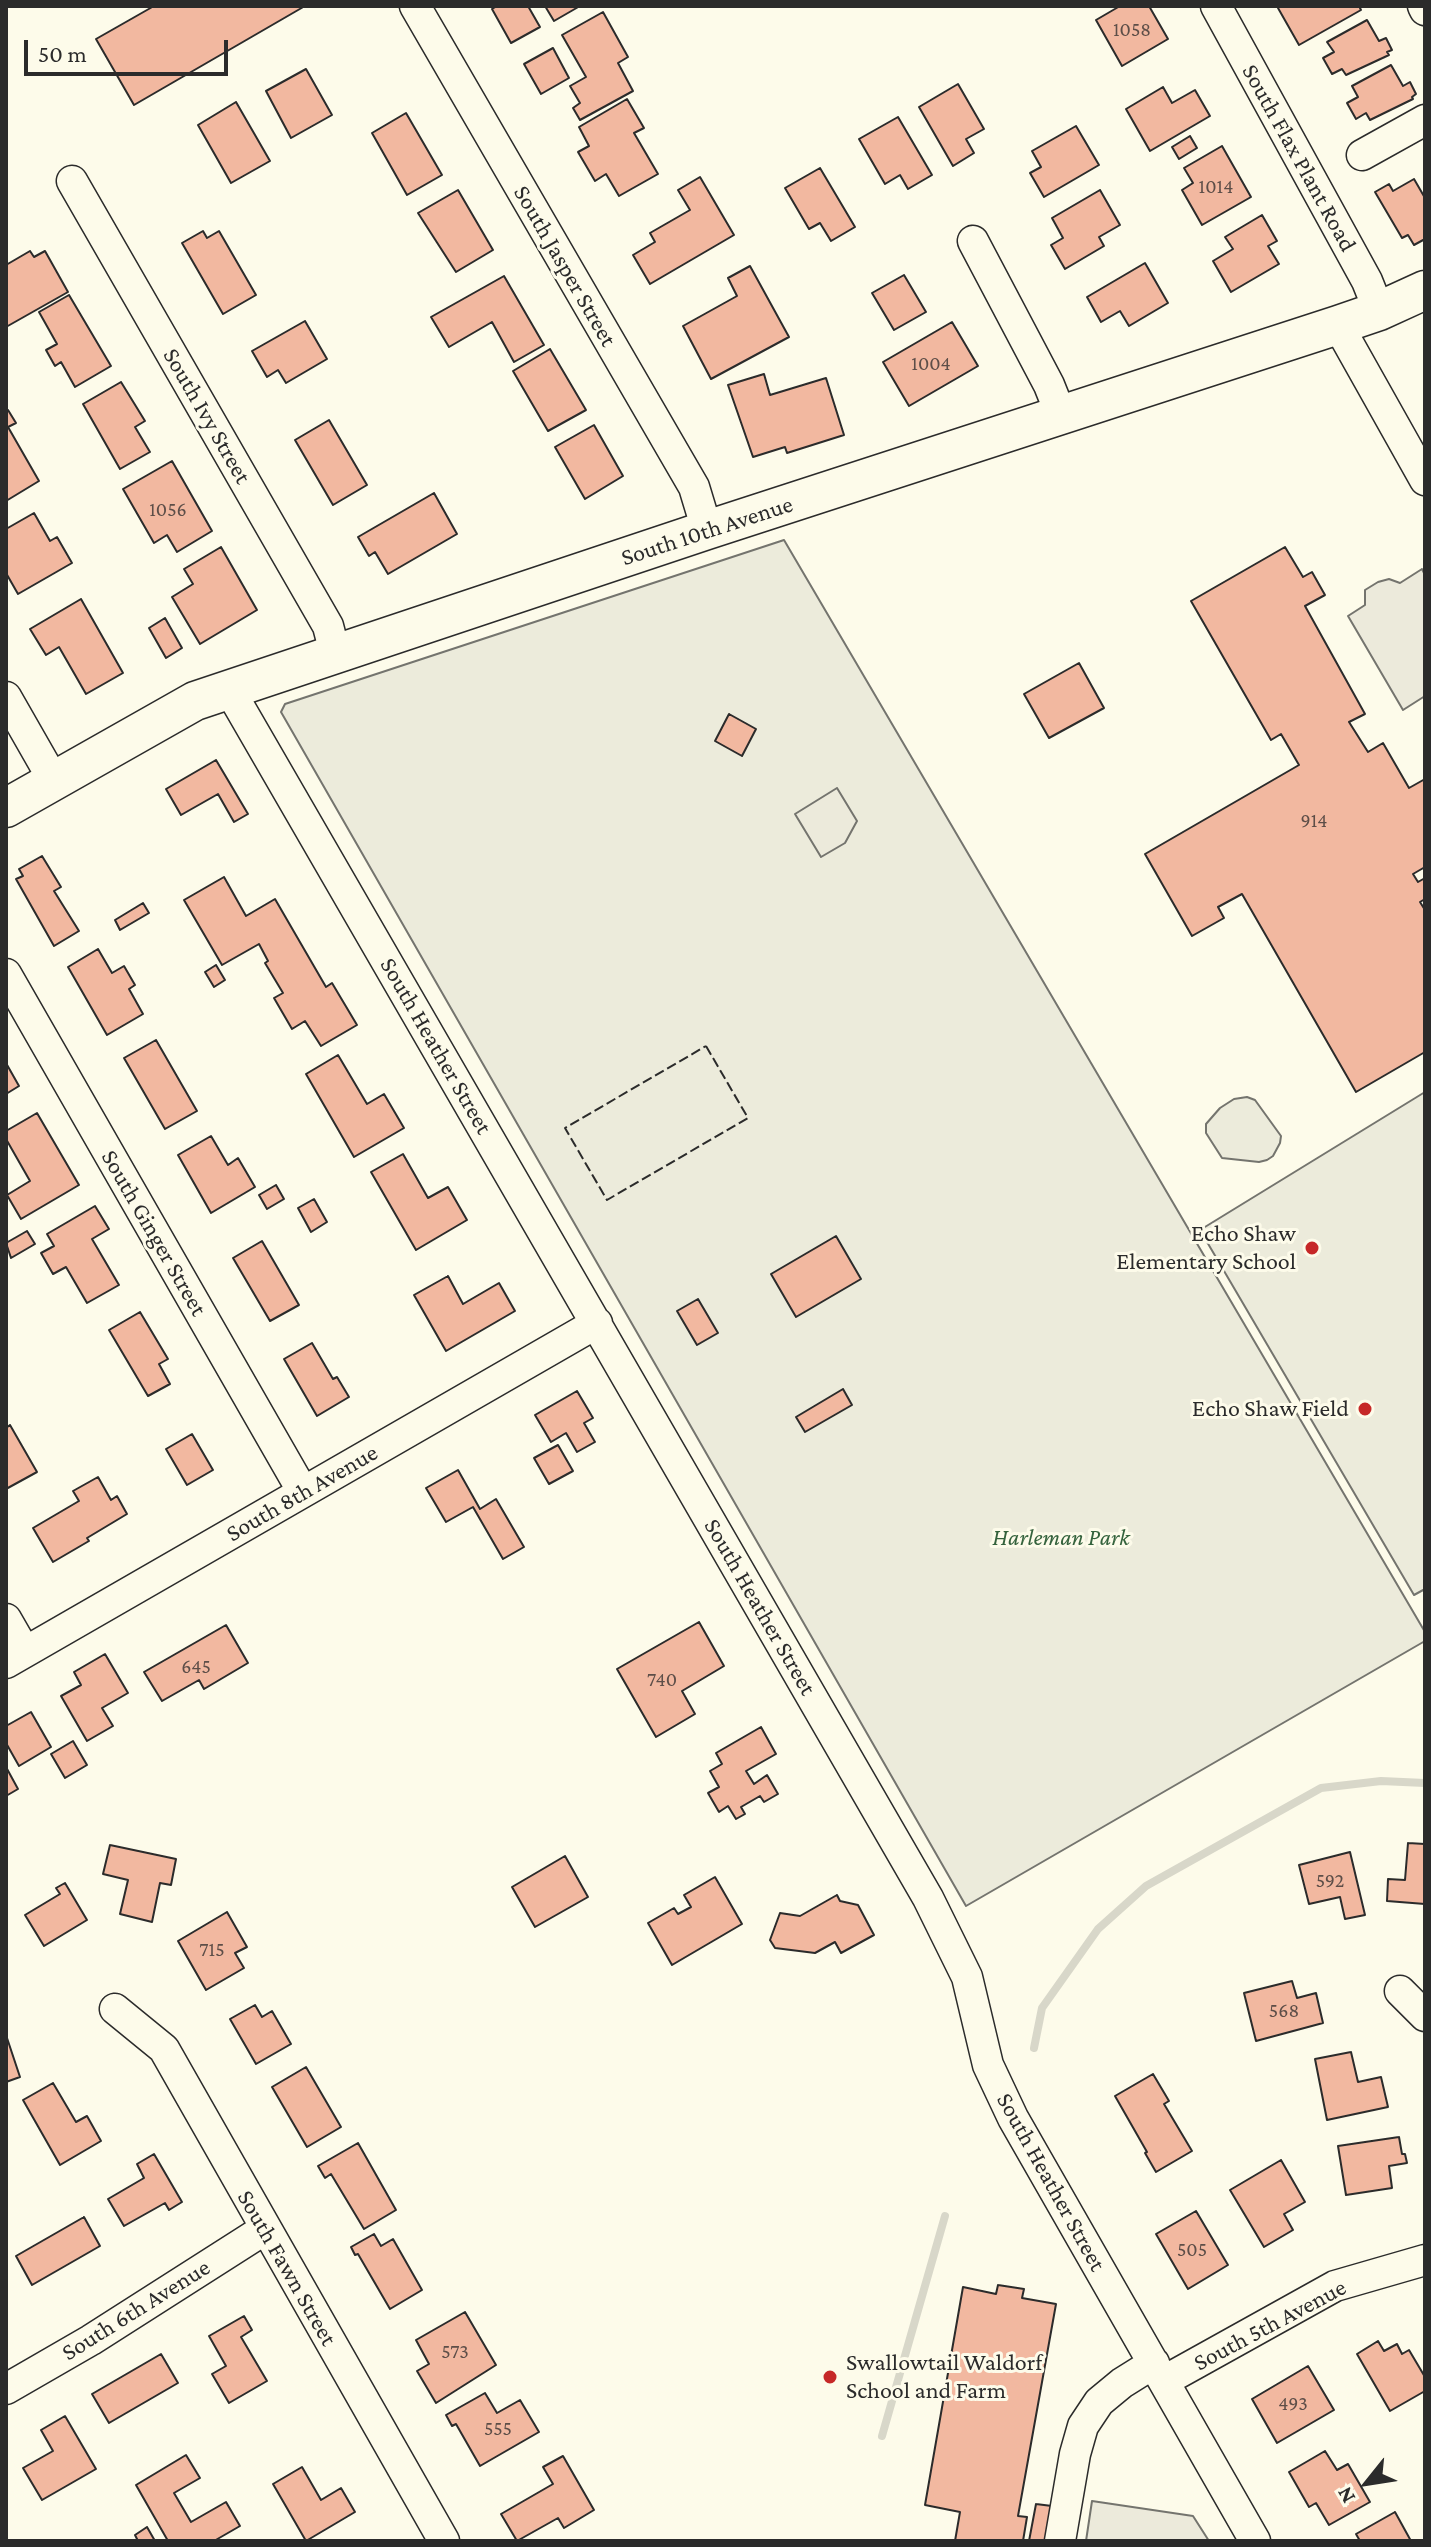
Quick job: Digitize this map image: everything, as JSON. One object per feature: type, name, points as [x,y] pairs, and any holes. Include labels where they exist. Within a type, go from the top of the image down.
[{"type":"main road","name":"South 10th Avenue","points":[[6,808],[195,701],[707,530],[1338,325],[1425,290]]},
{"type":"street","name":"South Jasper Street","points":[[415,6],[694,487],[707,530]]},
{"type":"street","name":"South Flax Plant Road","points":[[1216,6],[1367,281],[1379,311]]},
{"type":"street","points":[[1362,155],[1425,120]]},
{"type":"street","name":"South Ivy Street","points":[[72,181],[328,626],[335,653]]},
{"type":"street","points":[[973,241],[1049,385],[1061,415]]},
{"type":"street","points":[[1338,325],[1425,480]]},
{"type":"street","name":"South Heather Street","points":[[229,689],[928,1898],[967,1977],[988,2065],[1013,2118],[1255,2541]]},
{"type":"street","points":[[6,697],[54,781]]},
{"type":"street","name":"South Ginger Street","points":[[6,974],[303,1492]]},
{"type":"street","name":"South 8th Avenue","points":[[16,1658],[597,1323]]},
{"type":"street","points":[[6,1619],[16,1658]]},
{"type":"street","points":[[1400,1991],[1425,2016]]},
{"type":"street","name":"South Fawn Street","points":[[115,2009],[164,2049],[444,2541]]},
{"type":"street","name":"South 6th Avenue","points":[[6,2389],[91,2340],[265,2229]]},
{"type":"street","name":"South 5th Avenue","points":[[1060,2541],[1083,2426],[1099,2402],[1122,2383],[1159,2372],[1335,2286],[1425,2260]]},
{"type":"green space","name":"Harleman Park","points":[[784,540],[1425,1632],[1425,1641],[966,1906],[281,712],[285,704]]},
{"type":"green space","name":"Echo Shaw Field","points":[[1425,1092],[1425,1589],[1414,1595],[1200,1230]]},
{"type":"green space","points":[[1247,1097],[1255,1100],[1281,1136],[1273,1156],[1259,1162],[1222,1158],[1206,1133],[1206,1124],[1220,1108],[1234,1099]]},
{"type":"shaded area","points":[[1422,569],[1425,575],[1425,696],[1403,710],[1348,616],[1365,605],[1365,590],[1389,579],[1400,583]]},
{"type":"shaded area","points":[[837,788],[857,821],[845,843],[821,857],[795,814]]},
{"type":"shaded area","points":[[1092,2501],[1193,2516],[1209,2541],[1086,2541]]},
{"type":"building","points":[[154,6],[305,6],[134,105],[96,39]]},
{"type":"building","points":[[497,6],[528,6],[540,27],[511,43],[492,9]]},
{"type":"building","points":[[545,6],[580,6],[554,21]]},
{"type":"building","points":[[1120,6],[1149,6],[1168,39],[1122,66],[1096,20]]},
{"type":"building","points":[[1359,6],[1361,10],[1299,45],[1278,8]]},
{"type":"building","points":[[603,12],[628,57],[618,63],[633,91],[580,120],[573,108],[580,103],[570,86],[586,77],[562,35]]},
{"type":"building","points":[[1367,20],[1379,41],[1386,38],[1392,50],[1387,52],[1389,55],[1346,75],[1342,69],[1332,74],[1323,58],[1334,52],[1327,42]]},
{"type":"building","points":[[553,48],[569,78],[541,94],[524,64]]},
{"type":"building","points":[[1391,65],[1403,86],[1410,82],[1416,94],[1413,99],[1370,120],[1366,113],[1356,119],[1347,103],[1358,97],[1352,86]]},
{"type":"building","points":[[306,69],[332,115],[291,138],[266,91]]},
{"type":"building","points":[[958,84],[984,129],[966,139],[974,153],[953,166],[919,107]]},
{"type":"building","points":[[1163,87],[1172,103],[1195,90],[1210,116],[1150,151],[1126,109]]},
{"type":"building","points":[[627,99],[644,128],[634,133],[658,174],[619,196],[606,174],[595,181],[578,152],[589,146],[579,127]]},
{"type":"building","points":[[236,102],[270,161],[231,183],[198,125]]},
{"type":"building","points":[[406,113],[442,175],[407,195],[372,133]]},
{"type":"building","points":[[898,117],[932,175],[908,189],[900,175],[885,184],[859,139]]},
{"type":"building","points":[[1076,126],[1099,165],[1044,197],[1030,173],[1041,167],[1032,151]]},
{"type":"building","points":[[1190,136],[1197,148],[1179,159],[1172,147]]},
{"type":"building","points":[[1222,146],[1251,197],[1202,225],[1182,190],[1193,183],[1184,168]]},
{"type":"building","points":[[820,168],[855,227],[831,241],[820,223],[809,229],[785,188]]},
{"type":"building","points":[[700,177],[734,235],[650,284],[633,255],[655,242],[650,233],[690,210],[678,190]]},
{"type":"building","points":[[1414,179],[1425,198],[1425,239],[1414,245],[1408,235],[1402,238],[1375,192],[1389,184],[1393,191]]},
{"type":"building","points":[[458,190],[493,250],[456,272],[418,213]]},
{"type":"building","points":[[1100,190],[1120,225],[1099,237],[1104,246],[1065,269],[1051,245],[1063,238],[1052,218]]},
{"type":"building","points":[[1262,215],[1277,241],[1268,246],[1279,264],[1231,292],[1213,261],[1233,249],[1225,237]]},
{"type":"building","points":[[203,231],[207,238],[219,231],[256,295],[223,314],[182,243]]},
{"type":"building","points":[[30,251],[34,257],[45,251],[68,292],[6,327],[6,265]]},
{"type":"building","points":[[1145,263],[1168,303],[1129,326],[1120,311],[1101,322],[1087,297]]},
{"type":"building","points":[[750,266],[789,337],[711,379],[683,326],[737,296],[728,278]]},
{"type":"building","points":[[904,275],[926,312],[894,330],[872,293]]},
{"type":"building","points":[[504,276],[544,345],[514,362],[492,322],[449,347],[431,317]]},
{"type":"building","points":[[69,295],[111,366],[75,387],[61,362],[55,366],[46,350],[57,344],[39,312]]},
{"type":"building","points":[[305,321],[327,359],[286,383],[278,370],[267,377],[252,351]]},
{"type":"building","points":[[952,322],[978,366],[909,406],[883,362]]},
{"type":"building","points":[[550,349],[586,410],[548,431],[513,371]]},
{"type":"building","points":[[764,374],[770,395],[826,378],[844,435],[787,453],[785,447],[753,457],[728,385]]},
{"type":"building","points":[[121,382],[145,421],[135,427],[150,452],[120,469],[83,404]]},
{"type":"building","points":[[6,411],[16,423],[8,427],[39,481],[6,501]]},
{"type":"building","points":[[329,420],[367,485],[333,505],[295,440]]},
{"type":"building","points":[[594,425],[623,476],[585,499],[555,447]]},
{"type":"building","points":[[172,461],[212,531],[177,552],[167,535],[154,543],[123,489]]},
{"type":"building","points":[[434,493],[457,534],[388,574],[375,552],[369,556],[358,537]]},
{"type":"building","points":[[34,513],[50,541],[57,537],[72,563],[18,594],[6,573],[6,529]]},
{"type":"building","points":[[221,547],[257,610],[200,644],[172,597],[193,584],[184,569]]},
{"type":"building","points":[[1285,547],[1303,577],[1312,572],[1325,595],[1305,606],[1365,714],[1349,722],[1368,752],[1383,743],[1409,788],[1425,779],[1425,867],[1413,874],[1418,882],[1425,878],[1425,899],[1420,902],[1425,910],[1425,1052],[1356,1092],[1242,894],[1218,907],[1224,918],[1192,936],[1145,854],[1299,765],[1281,734],[1271,740],[1191,601]]},
{"type":"building","points":[[81,599],[123,673],[86,694],[59,647],[46,655],[30,629]]},
{"type":"building","points":[[165,618],[182,648],[166,658],[149,628]]},
{"type":"building","points":[[1079,663],[1104,708],[1049,738],[1024,694]]},
{"type":"building","points":[[729,714],[756,729],[742,756],[715,741]]},
{"type":"building","points":[[216,760],[248,814],[234,822],[218,794],[181,815],[166,789]]},
{"type":"building","points":[[42,856],[61,887],[54,891],[79,931],[54,946],[16,879],[23,876],[19,869]]},
{"type":"building","points":[[224,877],[246,916],[275,899],[326,987],[332,983],[357,1025],[321,1046],[305,1021],[292,1029],[274,998],[283,993],[265,963],[268,961],[259,944],[222,965],[184,900]]},
{"type":"building","points":[[143,903],[149,913],[120,930],[115,920]]},
{"type":"building","points":[[98,949],[112,973],[124,966],[135,985],[129,989],[143,1014],[107,1035],[68,967]]},
{"type":"building","points":[[216,965],[225,980],[214,987],[205,972]]},
{"type":"building","points":[[156,1040],[197,1111],[165,1129],[124,1058]]},
{"type":"building","points":[[338,1055],[367,1104],[384,1094],[404,1128],[354,1157],[306,1074]]},
{"type":"building","points":[[6,1063],[19,1086],[6,1094]]},
{"type":"building","points":[[37,1113],[79,1185],[21,1219],[7,1195],[30,1181],[6,1139],[6,1131]]},
{"type":"building","points":[[211,1136],[228,1165],[238,1158],[255,1187],[211,1213],[178,1155]]},
{"type":"building","points":[[403,1154],[428,1198],[448,1187],[467,1220],[416,1250],[371,1172]]},
{"type":"building","points":[[276,1185],[284,1199],[267,1209],[259,1195]]},
{"type":"building","points":[[314,1199],[327,1222],[311,1232],[298,1208]]},
{"type":"building","points":[[95,1206],[109,1229],[92,1239],[119,1285],[87,1303],[66,1267],[53,1274],[41,1253],[54,1246],[47,1234]]},
{"type":"building","points":[[27,1231],[35,1244],[11,1258],[6,1243]]},
{"type":"building","points":[[836,1236],[861,1279],[796,1317],[771,1274]]},
{"type":"building","points":[[262,1241],[299,1305],[270,1321],[233,1258]]},
{"type":"building","points":[[448,1276],[463,1304],[499,1283],[515,1311],[446,1351],[414,1295]]},
{"type":"building","points":[[698,1299],[718,1333],[697,1345],[677,1311]]},
{"type":"building","points":[[140,1312],[168,1359],[159,1364],[170,1384],[148,1396],[109,1330]]},
{"type":"building","points":[[312,1343],[333,1379],[337,1377],[349,1397],[317,1416],[284,1359]]},
{"type":"building","points":[[843,1389],[852,1405],[805,1432],[796,1417]]},
{"type":"building","points":[[577,1391],[593,1418],[584,1423],[595,1442],[577,1452],[566,1433],[551,1442],[535,1415]]},
{"type":"building","points":[[10,1425],[37,1472],[6,1489],[6,1428]]},
{"type":"building","points":[[192,1434],[213,1470],[187,1485],[166,1449]]},
{"type":"building","points":[[558,1445],[573,1471],[549,1484],[534,1458]]},
{"type":"building","points":[[458,1470],[480,1509],[496,1499],[524,1547],[503,1559],[473,1507],[446,1522],[426,1488]]},
{"type":"building","points":[[98,1477],[111,1500],[117,1496],[127,1514],[53,1562],[33,1528],[79,1501],[73,1491]]},
{"type":"building","points":[[699,1622],[724,1666],[682,1691],[695,1714],[656,1737],[617,1669]]},
{"type":"building","points":[[226,1625],[248,1663],[204,1689],[199,1680],[162,1701],[144,1672]]},
{"type":"building","points":[[105,1654],[128,1693],[102,1708],[113,1726],[87,1741],[61,1696],[81,1685],[74,1672]]},
{"type":"building","points":[[31,1712],[51,1747],[19,1766],[6,1743],[6,1726]]},
{"type":"building","points":[[761,1727],[776,1754],[746,1771],[754,1784],[767,1775],[778,1794],[764,1802],[760,1796],[741,1807],[745,1814],[736,1819],[728,1806],[719,1812],[708,1793],[719,1787],[710,1771],[722,1764],[716,1753]]},
{"type":"building","points":[[73,1741],[87,1765],[65,1778],[51,1754]]},
{"type":"building","points":[[6,1767],[18,1789],[6,1796]]},
{"type":"building","points":[[1408,1843],[1425,1844],[1425,1904],[1387,1901],[1388,1879],[1405,1880]]},
{"type":"building","points":[[110,1845],[176,1859],[171,1885],[160,1883],[152,1922],[120,1914],[128,1880],[103,1874]]},
{"type":"building","points":[[1350,1852],[1365,1915],[1345,1919],[1340,1897],[1309,1904],[1299,1865]]},
{"type":"building","points":[[565,1856],[588,1897],[535,1927],[512,1887]]},
{"type":"building","points":[[715,1877],[742,1924],[672,1965],[648,1923],[674,1908],[678,1914],[691,1907],[684,1895]]},
{"type":"building","points":[[65,1883],[87,1920],[44,1946],[25,1915],[60,1894],[56,1888]]},
{"type":"building","points":[[837,1895],[840,1901],[858,1905],[874,1935],[841,1953],[835,1942],[815,1953],[775,1948],[770,1940],[780,1913],[800,1916]]},
{"type":"building","points":[[227,1912],[247,1947],[235,1953],[244,1968],[206,1990],[178,1941]]},
{"type":"building","points":[[1292,1981],[1297,1998],[1316,1993],[1323,2023],[1256,2041],[1244,1993]]},
{"type":"building","points":[[255,2005],[262,2017],[272,2011],[291,2044],[256,2064],[230,2019]]},
{"type":"building","points":[[6,2035],[20,2077],[6,2082]]},
{"type":"building","points":[[1351,2052],[1358,2082],[1381,2077],[1388,2107],[1327,2120],[1315,2059]]},
{"type":"building","points":[[306,2067],[341,2127],[307,2147],[272,2087]]},
{"type":"building","points":[[1153,2074],[1169,2101],[1164,2104],[1192,2151],[1156,2172],[1115,2096]]},
{"type":"building","points":[[53,2083],[76,2122],[87,2116],[101,2141],[60,2165],[23,2100]]},
{"type":"building","points":[[1399,2137],[1407,2163],[1389,2166],[1392,2188],[1346,2195],[1338,2146]]},
{"type":"building","points":[[358,2143],[396,2210],[364,2229],[331,2174],[325,2178],[318,2166]]},
{"type":"building","points":[[154,2154],[182,2202],[169,2210],[165,2203],[124,2226],[108,2199],[144,2178],[137,2164]]},
{"type":"building","points":[[1281,2160],[1305,2202],[1284,2214],[1293,2230],[1264,2247],[1230,2190]]},
{"type":"building","points":[[1196,2211],[1228,2265],[1188,2289],[1156,2234]]},
{"type":"building","points":[[84,2217],[100,2246],[32,2285],[16,2256]]},
{"type":"building","points":[[374,2234],[381,2246],[393,2239],[422,2290],[390,2309],[351,2247]]},
{"type":"building","points":[[998,2285],[1024,2289],[1022,2298],[1056,2304],[1018,2516],[1027,2517],[1023,2541],[955,2541],[960,2512],[925,2505],[963,2287],[996,2294]]},
{"type":"building","points":[[465,2312],[496,2365],[436,2403],[417,2371],[429,2364],[416,2340]]},
{"type":"building","points":[[244,2316],[252,2330],[241,2337],[267,2381],[229,2403],[212,2374],[226,2366],[209,2336]]},
{"type":"building","points":[[1378,2341],[1384,2351],[1397,2344],[1402,2354],[1409,2350],[1425,2377],[1425,2391],[1390,2411],[1357,2354]]},
{"type":"building","points":[[161,2354],[178,2383],[109,2423],[92,2394]]},
{"type":"building","points":[[1308,2366],[1334,2410],[1277,2443],[1252,2399]]},
{"type":"building","points":[[485,2393],[497,2413],[520,2400],[539,2432],[480,2466],[456,2424],[452,2426],[446,2415]]},
{"type":"building","points":[[65,2416],[96,2469],[42,2500],[23,2468],[53,2451],[41,2430]]},
{"type":"building","points":[[1325,2451],[1337,2470],[1348,2464],[1370,2502],[1329,2525],[1316,2503],[1309,2507],[1289,2472]]},
{"type":"building","points":[[186,2455],[200,2478],[174,2493],[191,2522],[226,2502],[240,2526],[214,2541],[168,2541],[136,2485]]},
{"type":"building","points":[[563,2456],[594,2510],[564,2528],[558,2518],[517,2541],[501,2514],[553,2484],[543,2467]]},
{"type":"building","points":[[302,2467],[321,2500],[341,2488],[355,2512],[306,2541],[273,2484]]},
{"type":"building","points":[[1036,2504],[1052,2506],[1046,2541],[1029,2541]]},
{"type":"building","points":[[1395,2512],[1411,2541],[1360,2541],[1356,2534]]},
{"type":"building","points":[[147,2527],[155,2541],[138,2541],[135,2535]]},
{"type":"waterway","points":[[1034,2048],[1042,2008],[1098,1929],[1146,1886],[1321,1788],[1381,1781],[1425,1783]]},
{"type":"waterway","points":[[882,2436],[945,2216]]},
{"type":"fence","points":[[706,1046],[748,1118],[607,1200],[565,1128],[706,1046]]},
{"type":"place","name":"Echo Shaw Elementary School","points":[[1312,1248]]},
{"type":"place","name":"Echo Shaw Field","points":[[1365,1409]]},
{"type":"place","name":"Swallowtail Waldorf School and Farm","points":[[830,2377]]}]
